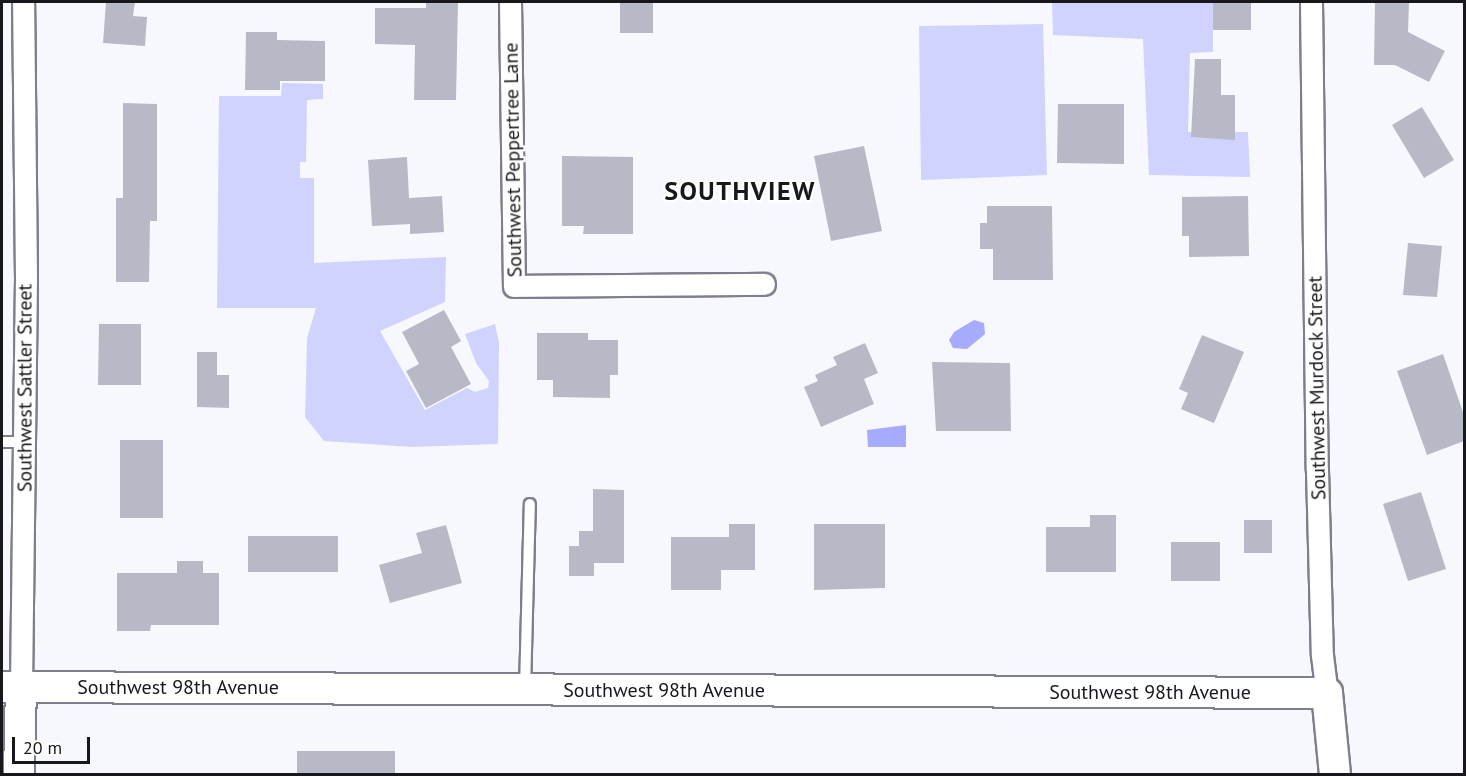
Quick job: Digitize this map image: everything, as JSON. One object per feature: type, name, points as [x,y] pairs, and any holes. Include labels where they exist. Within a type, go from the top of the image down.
[{"type":"street","name":"Southwest Sattler Street","points":[[19,774],[11,687],[23,442],[23,2]]},
{"type":"street","name":"Southwest Peppertree Lane","points":[[510,2],[514,286],[764,284]]},
{"type":"street","name":"Southwest Murdock Street","points":[[1311,2],[1317,470],[1322,655],[1335,774]]},
{"type":"street","name":"Southwest 98th Avenue","points":[[11,687],[1327,693]]},
{"type":"lane","points":[[2,442],[23,442]]},
{"type":"lane","points":[[525,689],[530,504]]},
{"type":"shaded area","points":[[1052,2],[1213,2],[1213,52],[1190,53],[1188,132],[1248,132],[1250,177],[1149,175],[1143,39],[1053,35]]},
{"type":"shaded area","points":[[1043,24],[1047,175],[921,180],[919,26]]},
{"type":"shaded area","points":[[282,83],[323,84],[323,99],[307,100],[306,162],[300,162],[300,178],[314,178],[314,263],[446,257],[445,302],[380,331],[425,410],[467,388],[475,392],[488,388],[489,381],[476,363],[465,334],[495,324],[499,343],[498,444],[412,447],[324,441],[305,417],[307,338],[316,308],[217,308],[219,96],[281,96]]},
{"type":"water","points":[[974,320],[984,323],[985,334],[967,349],[953,348],[949,340],[954,332]]},
{"type":"water","points":[[906,425],[906,447],[868,447],[867,430]]},
{"type":"building","points":[[106,2],[135,2],[133,16],[147,17],[145,46],[103,43]]},
{"type":"building","points":[[426,2],[458,2],[456,100],[414,100],[415,45],[375,44],[375,8],[426,8]]},
{"type":"building","points":[[620,2],[653,2],[653,33],[620,33]]},
{"type":"building","points":[[1213,2],[1251,2],[1251,30],[1213,30]]},
{"type":"building","points":[[1375,2],[1409,2],[1408,32],[1445,51],[1429,82],[1395,65],[1374,65]]},
{"type":"building","points":[[246,32],[277,32],[277,40],[325,41],[325,81],[280,81],[280,90],[245,90]]},
{"type":"building","points":[[1195,59],[1221,59],[1221,95],[1235,95],[1235,140],[1191,137]]},
{"type":"building","points":[[123,103],[157,104],[157,221],[150,221],[149,282],[116,282],[116,198],[123,198]]},
{"type":"building","points":[[1058,104],[1124,104],[1124,164],[1057,163]]},
{"type":"building","points":[[1422,107],[1454,160],[1424,178],[1392,125]]},
{"type":"building","points":[[864,146],[882,231],[831,241],[814,156]]},
{"type":"building","points":[[562,156],[633,157],[633,234],[583,234],[584,226],[562,226]]},
{"type":"building","points":[[407,157],[409,198],[442,196],[444,232],[410,234],[410,224],[372,226],[368,160]]},
{"type":"building","points":[[1248,196],[1249,256],[1189,257],[1189,236],[1182,236],[1182,197]]},
{"type":"building","points":[[987,206],[1052,206],[1053,280],[993,280],[993,249],[980,249],[980,223],[987,223]]},
{"type":"building","points":[[1408,243],[1442,246],[1437,297],[1403,295]]},
{"type":"building","points":[[444,310],[461,341],[451,347],[471,384],[426,408],[406,371],[419,364],[402,332]]},
{"type":"building","points":[[99,324],[141,324],[141,385],[98,385]]},
{"type":"building","points":[[537,333],[588,333],[588,340],[618,340],[618,375],[610,375],[610,398],[553,397],[553,380],[537,380]]},
{"type":"building","points":[[1202,335],[1244,352],[1214,423],[1181,409],[1188,393],[1179,389]]},
{"type":"building","points":[[865,343],[878,373],[864,379],[874,404],[821,427],[804,387],[818,381],[815,375],[837,365],[833,357]]},
{"type":"building","points":[[197,352],[217,352],[217,375],[229,375],[229,408],[197,407]]},
{"type":"building","points":[[1443,354],[1464,415],[1464,441],[1427,455],[1397,371]]},
{"type":"building","points":[[932,362],[1010,363],[1011,431],[936,431]]},
{"type":"building","points":[[120,440],[163,440],[163,518],[120,518]]},
{"type":"building","points":[[593,489],[624,490],[624,563],[594,563],[594,576],[569,576],[569,546],[579,546],[579,531],[593,531]]},
{"type":"building","points":[[1421,492],[1446,569],[1408,581],[1383,504]]},
{"type":"building","points":[[1090,515],[1116,515],[1116,572],[1046,572],[1046,527],[1090,527]]},
{"type":"building","points":[[1244,520],[1272,520],[1272,553],[1244,553]]},
{"type":"building","points":[[729,524],[755,524],[755,570],[721,570],[721,590],[671,590],[671,537],[729,537]]},
{"type":"building","points":[[814,524],[885,524],[885,588],[814,590]]},
{"type":"building","points":[[446,525],[462,583],[390,603],[379,565],[422,553],[416,533]]},
{"type":"building","points":[[248,536],[338,536],[338,572],[248,572]]},
{"type":"building","points":[[1171,542],[1220,542],[1220,581],[1171,581]]},
{"type":"building","points":[[177,561],[203,561],[203,573],[219,573],[219,625],[151,625],[150,631],[117,631],[117,573],[177,573]]},
{"type":"building","points":[[297,751],[395,751],[395,774],[297,774]]},
{"type":"district","name":"SOUTHVIEW","points":[[740,191]]}]
